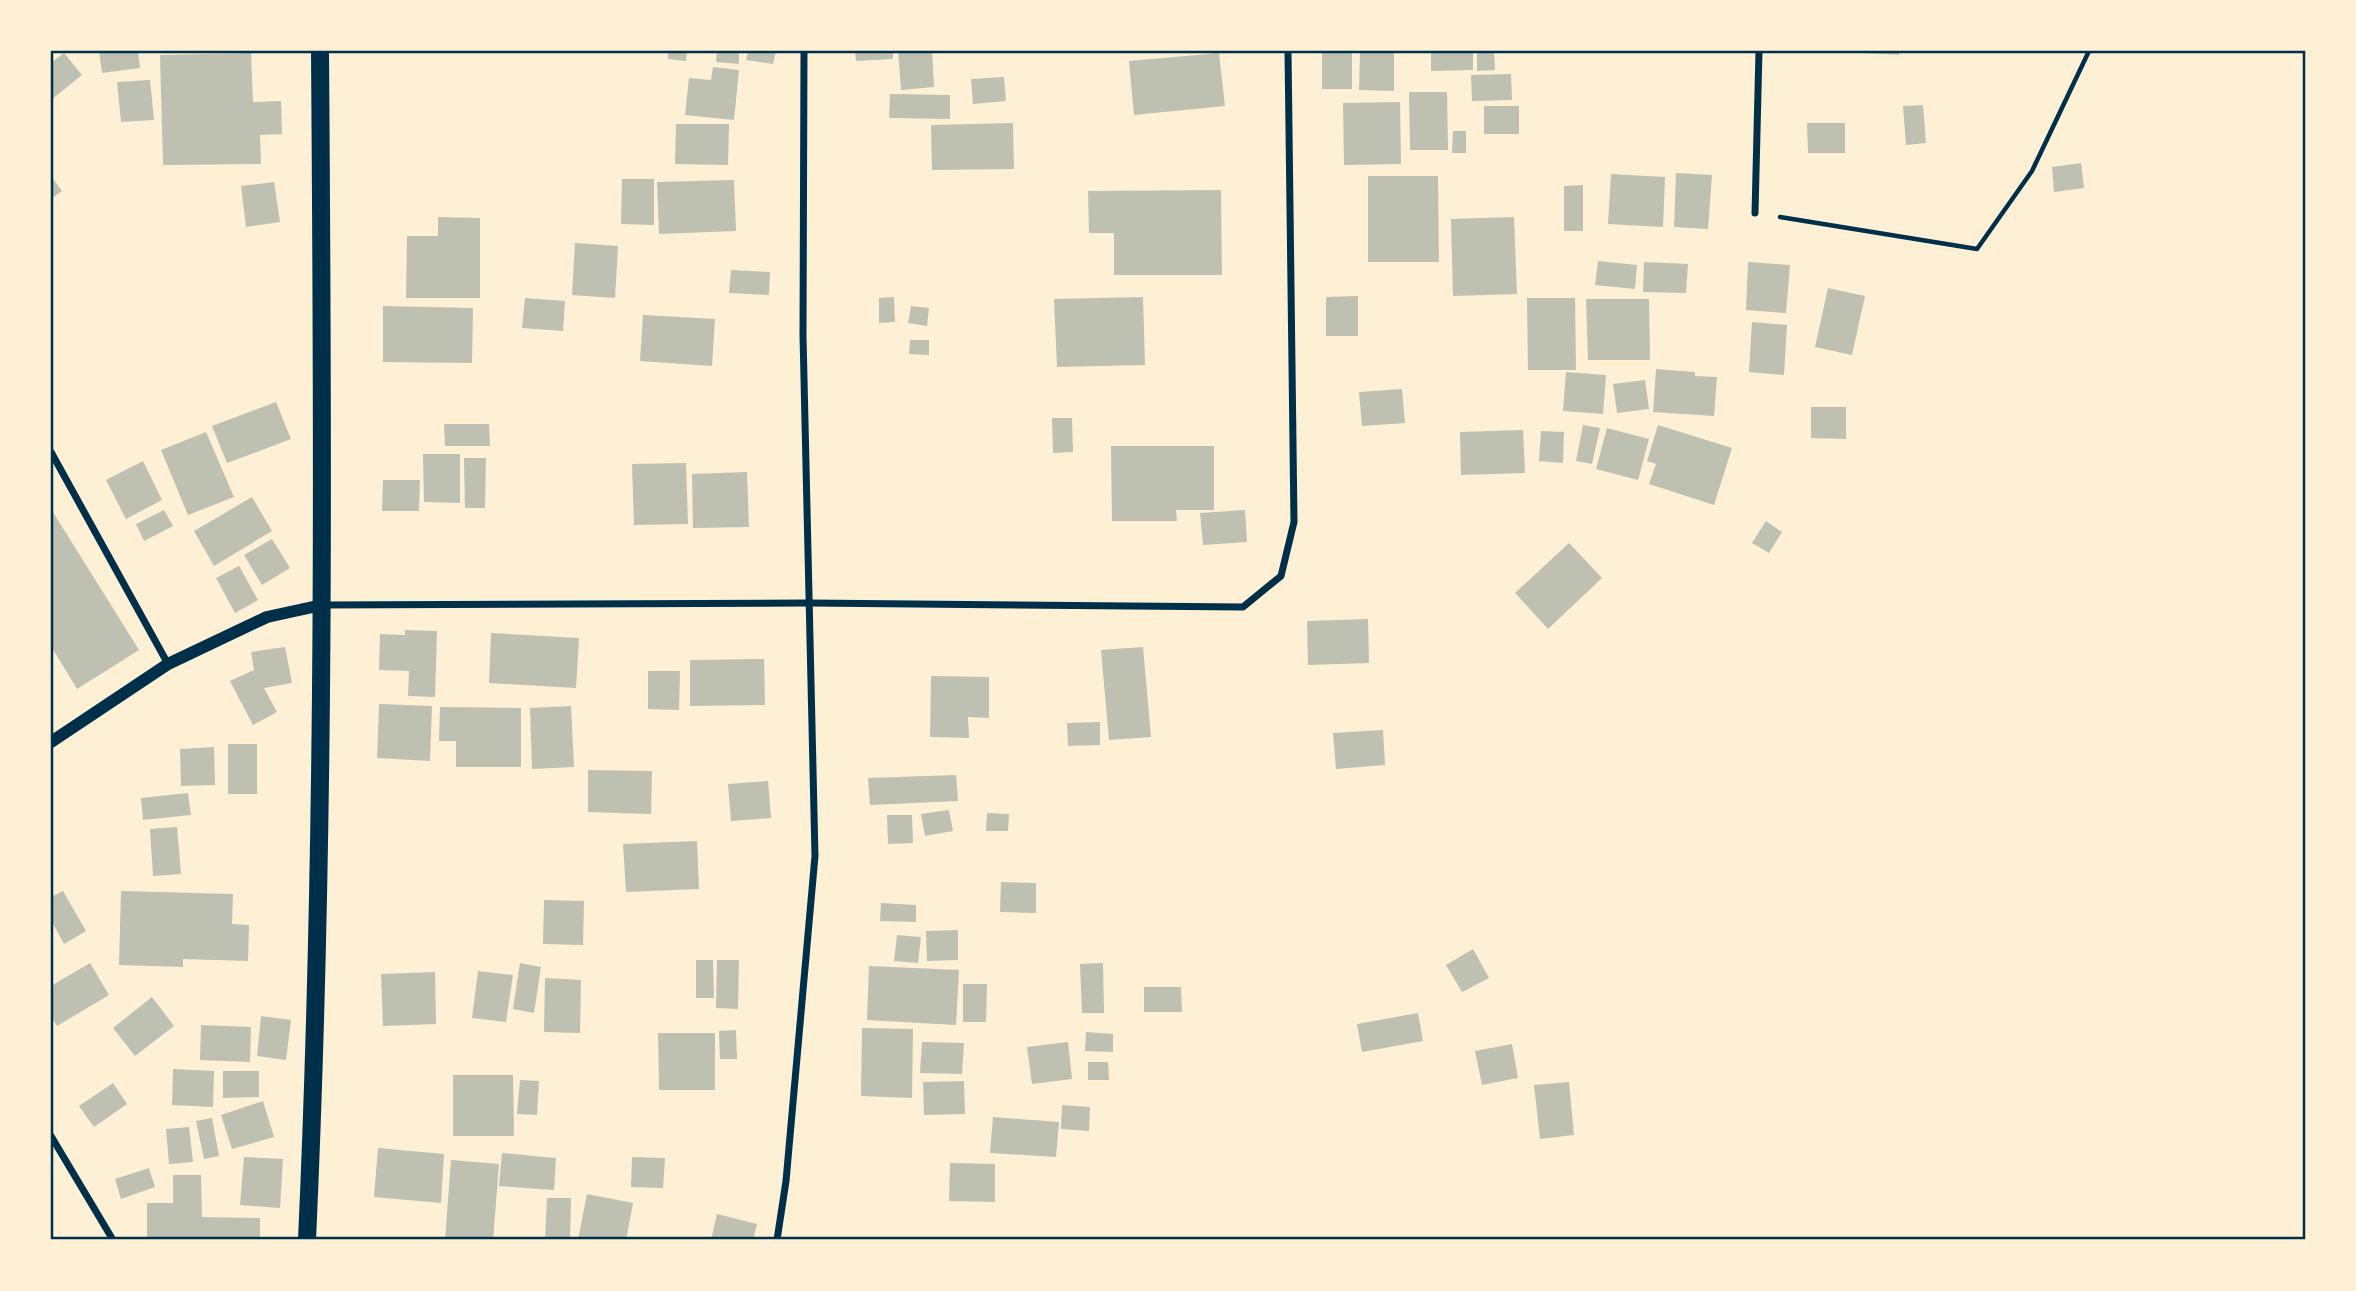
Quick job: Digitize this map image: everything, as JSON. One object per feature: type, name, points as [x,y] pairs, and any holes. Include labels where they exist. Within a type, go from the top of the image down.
[{"type":"main road","points":[[307,1240],[313,1090],[322,605],[320,51]]},
{"type":"street","points":[[777,1240],[786,1181],[815,856],[803,335],[804,51]]},
{"type":"street","points":[[51,742],[168,664],[267,617],[322,605],[810,603],[1242,607],[1281,576],[1294,522],[1288,51]]},
{"type":"street","points":[[1755,213],[1759,51]]},
{"type":"street","points":[[51,452],[168,664]]},
{"type":"street","points":[[51,1136],[113,1240]]},
{"type":"path","points":[[1755,213],[1977,249],[2032,171],[2089,51]]},
{"type":"building","points":[[99,51],[138,51],[140,68],[102,73]]},
{"type":"building","points":[[668,51],[687,51],[686,61],[668,59]]},
{"type":"building","points":[[717,51],[739,51],[739,64],[716,62]]},
{"type":"building","points":[[748,51],[776,51],[773,64],[746,60]]},
{"type":"building","points":[[855,51],[893,51],[893,59],[856,61]]},
{"type":"building","points":[[898,51],[932,51],[934,87],[901,90]]},
{"type":"building","points":[[1322,51],[1352,51],[1352,89],[1322,89]]},
{"type":"building","points":[[1360,51],[1394,51],[1394,91],[1359,90]]},
{"type":"building","points":[[1431,51],[1473,51],[1473,70],[1431,71]]},
{"type":"building","points":[[1477,51],[1494,51],[1495,70],[1477,71]]},
{"type":"building","points":[[1863,51],[1900,51],[1899,55]]},
{"type":"building","points":[[64,53],[82,75],[51,100],[51,63]]},
{"type":"building","points":[[251,53],[253,102],[281,101],[282,134],[260,135],[261,164],[163,165],[160,55]]},
{"type":"building","points":[[1219,53],[1225,106],[1134,115],[1129,61]]},
{"type":"building","points":[[713,67],[739,70],[734,120],[685,115],[689,78],[711,80]]},
{"type":"building","points":[[1511,74],[1512,100],[1472,101],[1471,75]]},
{"type":"building","points":[[1004,77],[1006,101],[973,104],[971,79]]},
{"type":"building","points":[[150,80],[154,120],[121,122],[117,82]]},
{"type":"building","points":[[1409,92],[1447,92],[1448,150],[1410,150]]},
{"type":"building","points":[[890,94],[950,95],[950,119],[889,118]]},
{"type":"building","points":[[1400,102],[1401,164],[1344,165],[1343,103]]},
{"type":"building","points":[[1923,105],[1926,143],[1906,145],[1903,106]]},
{"type":"building","points":[[1484,106],[1519,106],[1519,134],[1484,134]]},
{"type":"building","points":[[1013,123],[1014,169],[932,170],[931,125]]},
{"type":"building","points":[[1807,123],[1845,123],[1845,153],[1808,153]]},
{"type":"building","points":[[676,124],[729,124],[728,165],[675,164]]},
{"type":"building","points":[[1453,131],[1466,131],[1466,153],[1452,153]]},
{"type":"building","points":[[2081,163],[2084,188],[2054,192],[2052,167]]},
{"type":"building","points":[[1676,173],[1712,175],[1708,229],[1674,227]]},
{"type":"building","points":[[1611,174],[1665,177],[1663,227],[1608,224]]},
{"type":"building","points":[[51,176],[62,191],[51,199]]},
{"type":"building","points":[[1368,176],[1438,176],[1439,262],[1368,262]]},
{"type":"building","points":[[622,179],[654,179],[654,225],[621,224]]},
{"type":"building","points":[[734,180],[736,231],[659,234],[657,182]]},
{"type":"building","points":[[274,182],[280,222],[246,227],[241,186]]},
{"type":"building","points":[[1583,185],[1583,231],[1564,231],[1564,186]]},
{"type":"building","points":[[1221,190],[1222,275],[1114,275],[1114,233],[1089,233],[1088,191]]},
{"type":"building","points":[[438,217],[480,218],[480,298],[406,298],[407,236],[438,236]]},
{"type":"building","points":[[1514,217],[1517,294],[1453,296],[1451,219]]},
{"type":"building","points":[[575,243],[618,246],[615,298],[572,295]]},
{"type":"building","points":[[1598,261],[1637,265],[1635,289],[1595,285]]},
{"type":"building","points":[[1644,262],[1688,264],[1686,293],[1643,292]]},
{"type":"building","points":[[1748,262],[1790,265],[1786,313],[1746,310]]},
{"type":"building","points":[[731,270],[770,272],[769,295],[729,293]]},
{"type":"building","points":[[1828,288],[1865,296],[1852,355],[1815,347]]},
{"type":"building","points":[[1358,296],[1358,336],[1326,336],[1326,297]]},
{"type":"building","points":[[894,297],[895,322],[879,323],[879,298]]},
{"type":"building","points":[[1143,297],[1145,365],[1057,367],[1054,299]]},
{"type":"building","points":[[525,298],[565,301],[563,331],[522,328]]},
{"type":"building","points":[[1527,298],[1575,298],[1576,370],[1528,370]]},
{"type":"building","points":[[1586,299],[1649,299],[1650,360],[1588,360]]},
{"type":"building","points":[[383,306],[473,308],[472,363],[383,362]]},
{"type":"building","points":[[911,306],[929,308],[927,326],[908,323]]},
{"type":"building","points":[[643,315],[715,319],[712,366],[640,361]]},
{"type":"building","points":[[1752,322],[1787,325],[1784,375],[1749,372]]},
{"type":"building","points":[[910,340],[929,340],[929,355],[909,354]]},
{"type":"building","points":[[1656,369],[1717,377],[1714,416],[1653,412]]},
{"type":"building","points":[[1566,372],[1606,375],[1603,414],[1563,411]]},
{"type":"building","points":[[1645,380],[1649,409],[1617,413],[1613,384]]},
{"type":"building","points":[[1402,389],[1405,423],[1362,426],[1359,392]]},
{"type":"building","points":[[276,402],[291,439],[227,463],[212,426]]},
{"type":"building","points":[[1811,407],[1846,407],[1846,439],[1811,438]]},
{"type":"building","points":[[1052,418],[1072,418],[1073,452],[1053,453]]},
{"type":"building","points":[[444,424],[489,424],[490,446],[445,446]]},
{"type":"building","points":[[1583,425],[1600,428],[1592,464],[1576,461]]},
{"type":"building","points":[[1658,425],[1732,448],[1714,505],[1649,484],[1656,464],[1647,461]]},
{"type":"building","points":[[1607,428],[1649,439],[1638,480],[1596,469]]},
{"type":"building","points":[[1523,430],[1525,473],[1461,475],[1460,432]]},
{"type":"building","points":[[1541,431],[1564,432],[1563,463],[1539,461]]},
{"type":"building","points":[[206,432],[234,497],[188,515],[161,450]]},
{"type":"building","points":[[1111,446],[1214,446],[1214,510],[1176,510],[1177,521],[1112,521]]},
{"type":"building","points":[[423,454],[460,454],[460,503],[424,502]]},
{"type":"building","points":[[464,458],[486,458],[485,508],[465,508]]},
{"type":"building","points":[[143,461],[162,500],[126,519],[106,480]]},
{"type":"building","points":[[686,463],[688,524],[634,525],[632,464]]},
{"type":"building","points":[[747,472],[749,527],[693,528],[692,474]]},
{"type":"building","points":[[383,480],[420,480],[419,511],[382,511]]},
{"type":"building","points":[[252,497],[272,531],[214,566],[194,531]]},
{"type":"building","points":[[51,509],[139,650],[77,689],[51,646]]},
{"type":"building","points":[[164,510],[173,526],[144,541],[136,524]]},
{"type":"building","points":[[1245,510],[1247,542],[1203,545],[1200,513]]},
{"type":"building","points":[[1766,521],[1782,532],[1769,553],[1752,543]]},
{"type":"building","points":[[272,539],[290,568],[262,585],[244,555]]},
{"type":"building","points":[[1569,543],[1602,578],[1548,629],[1515,593]]},
{"type":"building","points":[[239,566],[258,600],[235,613],[216,578]]},
{"type":"building","points":[[1368,619],[1369,663],[1308,665],[1307,621]]},
{"type":"building","points":[[405,630],[437,631],[435,697],[408,696],[409,671],[379,670],[380,634],[405,635]]},
{"type":"building","points":[[491,633],[579,638],[576,688],[489,683]]},
{"type":"building","points":[[285,647],[292,683],[264,688],[277,712],[253,725],[230,681],[254,670],[251,652]]},
{"type":"building","points":[[1143,647],[1151,737],[1109,740],[1101,650]]},
{"type":"building","points":[[764,659],[765,705],[690,706],[690,660]]},
{"type":"building","points":[[648,671],[680,671],[679,710],[648,709]]},
{"type":"building","points":[[931,676],[989,677],[989,718],[968,717],[969,738],[930,737]]},
{"type":"building","points":[[379,704],[432,706],[430,761],[377,758]]},
{"type":"building","points":[[571,706],[574,767],[532,769],[530,708]]},
{"type":"building","points":[[440,707],[521,708],[521,767],[456,767],[456,741],[439,741]]},
{"type":"building","points":[[1100,722],[1100,745],[1068,746],[1067,723]]},
{"type":"building","points":[[1383,730],[1385,765],[1336,769],[1333,733]]},
{"type":"building","points":[[228,744],[257,744],[257,794],[228,794]]},
{"type":"building","points":[[214,747],[215,785],[181,786],[180,749]]},
{"type":"building","points":[[588,770],[652,771],[651,814],[588,812]]},
{"type":"building","points":[[956,775],[958,801],[870,805],[868,778]]},
{"type":"building","points":[[768,781],[771,818],[731,821],[728,784]]},
{"type":"building","points":[[188,793],[191,815],[143,820],[141,798]]},
{"type":"building","points":[[949,810],[953,831],[925,836],[921,814]]},
{"type":"building","points":[[987,813],[1009,814],[1008,831],[986,831]]},
{"type":"building","points":[[887,815],[912,815],[913,843],[888,844]]},
{"type":"building","points":[[177,827],[181,874],[153,876],[150,829]]},
{"type":"building","points":[[697,841],[699,889],[626,892],[623,844]]},
{"type":"building","points":[[1001,882],[1036,883],[1036,913],[1000,912]]},
{"type":"building","points":[[63,891],[86,931],[64,944],[51,920],[51,897]]},
{"type":"building","points":[[121,891],[233,894],[232,924],[249,925],[248,961],[183,959],[183,967],[119,965]]},
{"type":"building","points":[[544,900],[584,901],[583,945],[543,944]]},
{"type":"building","points":[[881,903],[916,905],[916,922],[880,921]]},
{"type":"building","points":[[958,930],[958,960],[927,961],[926,931]]},
{"type":"building","points":[[897,935],[921,937],[918,963],[894,961]]},
{"type":"building","points":[[1473,949],[1489,978],[1462,992],[1446,965]]},
{"type":"building","points":[[696,960],[713,960],[714,998],[696,998]]},
{"type":"building","points":[[717,960],[739,960],[738,1009],[716,1008]]},
{"type":"building","points":[[90,963],[109,995],[57,1026],[51,1016],[51,986]]},
{"type":"building","points":[[520,963],[541,967],[534,1013],[513,1009]]},
{"type":"building","points":[[1103,963],[1104,1013],[1082,1013],[1080,964]]},
{"type":"building","points":[[869,966],[959,970],[956,1025],[867,1020]]},
{"type":"building","points":[[478,971],[513,975],[506,1022],[472,1018]]},
{"type":"building","points":[[435,972],[436,1024],[383,1026],[381,974]]},
{"type":"building","points":[[545,978],[581,980],[580,1033],[544,1032]]},
{"type":"building","points":[[963,984],[987,984],[986,1022],[963,1022]]},
{"type":"building","points":[[1144,987],[1181,987],[1182,1012],[1144,1012]]},
{"type":"building","points":[[152,997],[174,1026],[135,1056],[113,1028]]},
{"type":"building","points":[[1418,1013],[1423,1041],[1362,1052],[1357,1024]]},
{"type":"building","points":[[261,1016],[291,1020],[286,1060],[257,1056]]},
{"type":"building","points":[[201,1025],[251,1027],[250,1062],[200,1060]]},
{"type":"building","points":[[862,1028],[913,1029],[912,1098],[861,1096]]},
{"type":"building","points":[[736,1030],[737,1059],[720,1059],[719,1031]]},
{"type":"building","points":[[1086,1032],[1113,1034],[1113,1052],[1085,1051]]},
{"type":"building","points":[[658,1033],[715,1033],[715,1090],[659,1090]]},
{"type":"building","points":[[922,1042],[964,1043],[962,1074],[920,1073]]},
{"type":"building","points":[[1068,1042],[1072,1079],[1032,1084],[1027,1047]]},
{"type":"building","points":[[1512,1044],[1518,1078],[1482,1085],[1475,1051]]},
{"type":"building","points":[[1088,1062],[1108,1062],[1109,1080],[1088,1080]]},
{"type":"building","points":[[173,1069],[214,1071],[213,1107],[172,1105]]},
{"type":"building","points":[[223,1071],[259,1071],[259,1097],[223,1098]]},
{"type":"building","points":[[453,1075],[513,1075],[514,1136],[453,1136]]},
{"type":"building","points":[[520,1080],[539,1081],[537,1115],[517,1114]]},
{"type":"building","points":[[964,1081],[965,1114],[924,1115],[923,1082]]},
{"type":"building","points":[[1569,1082],[1574,1135],[1540,1139],[1534,1085]]},
{"type":"building","points":[[113,1083],[127,1104],[94,1127],[79,1106]]},
{"type":"building","points":[[263,1101],[274,1137],[232,1149],[221,1115]]},
{"type":"building","points":[[1062,1105],[1090,1107],[1089,1131],[1061,1129]]},
{"type":"building","points":[[993,1117],[1059,1122],[1056,1157],[990,1153]]},
{"type":"building","points":[[212,1118],[219,1156],[204,1159],[196,1121]]},
{"type":"building","points":[[189,1127],[193,1162],[169,1164],[166,1129]]},
{"type":"building","points":[[378,1148],[444,1154],[441,1203],[374,1197]]},
{"type":"building","points":[[502,1153],[556,1158],[554,1190],[499,1186]]},
{"type":"building","points":[[244,1157],[283,1159],[280,1208],[240,1205]]},
{"type":"building","points":[[632,1157],[665,1158],[663,1188],[631,1187]]},
{"type":"building","points":[[451,1160],[499,1164],[493,1240],[445,1240]]},
{"type":"building","points":[[950,1163],[995,1164],[995,1202],[949,1201]]},
{"type":"building","points":[[149,1168],[155,1187],[121,1199],[115,1179]]},
{"type":"building","points":[[173,1175],[201,1175],[202,1217],[260,1218],[260,1240],[147,1240],[147,1203],[173,1203]]},
{"type":"building","points":[[587,1194],[633,1203],[626,1240],[578,1240]]},
{"type":"building","points":[[547,1198],[571,1198],[570,1240],[545,1240]]},
{"type":"building","points":[[717,1214],[757,1224],[753,1240],[711,1240]]}]
